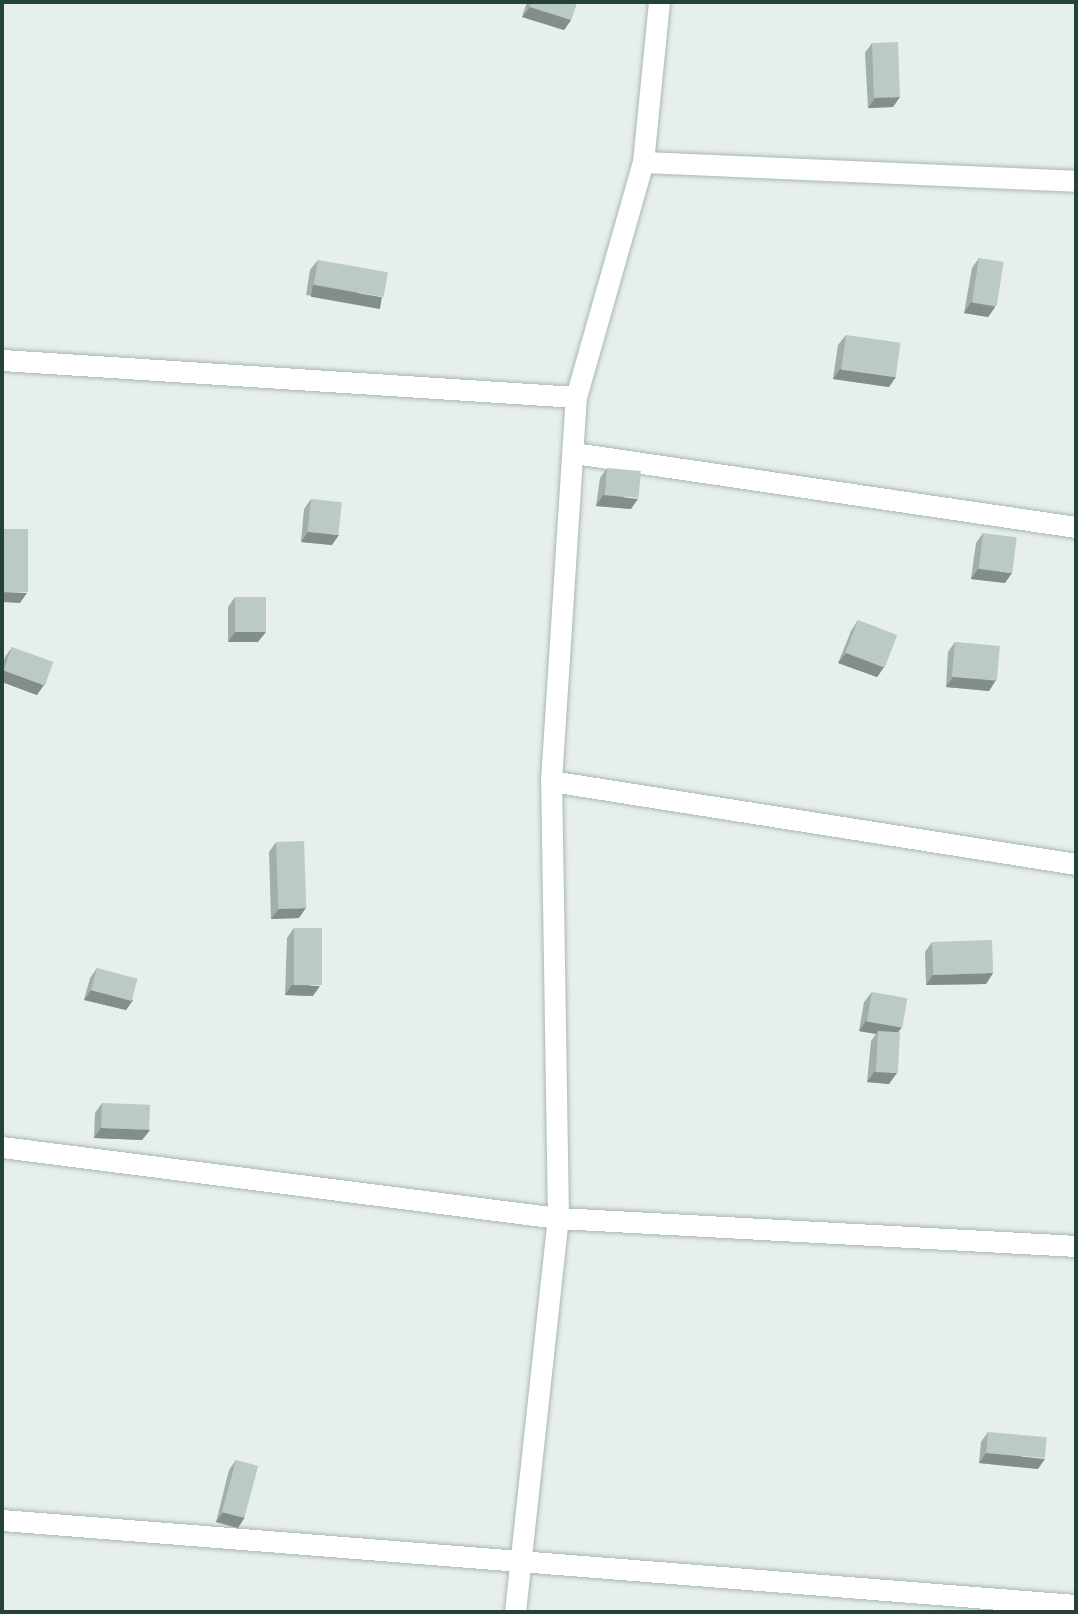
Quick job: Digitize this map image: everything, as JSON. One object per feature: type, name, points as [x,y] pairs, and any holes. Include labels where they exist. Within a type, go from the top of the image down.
[{"type":"street","points":[[515,1612],[558,1218],[551,781],[576,397],[643,162],[659,2]]},
{"type":"street","points":[[643,162],[1076,181]]},
{"type":"street","points":[[2,360],[576,397]]},
{"type":"street","points":[[573,453],[1076,527]]},
{"type":"street","points":[[551,781],[1076,864]]},
{"type":"street","points":[[2,1147],[558,1218],[1076,1246]]},
{"type":"street","points":[[2,1520],[1076,1605]]},
{"type":"building","points":[[531,2],[577,2],[571,20],[530,7]]},
{"type":"building","points":[[898,42],[900,97],[874,98],[872,43]]},
{"type":"building","points":[[979,258],[1004,262],[997,306],[972,302]]},
{"type":"building","points":[[318,260],[388,272],[384,297],[314,285]]},
{"type":"building","points":[[846,335],[900,343],[896,377],[841,370]]},
{"type":"building","points":[[607,468],[641,471],[639,498],[605,495]]},
{"type":"building","points":[[311,499],[342,502],[338,535],[308,532]]},
{"type":"building","points":[[2,529],[28,529],[28,592],[2,592]]},
{"type":"building","points":[[983,533],[1017,537],[1012,573],[979,569]]},
{"type":"building","points":[[235,597],[266,597],[266,632],[235,632]]},
{"type":"building","points":[[858,620],[897,635],[885,668],[845,653]]},
{"type":"building","points":[[955,642],[1000,646],[997,681],[952,677]]},
{"type":"building","points":[[12,647],[53,662],[45,686],[3,670]]},
{"type":"building","points":[[304,841],[306,908],[278,909],[276,842]]},
{"type":"building","points":[[294,928],[322,928],[322,985],[294,985]]},
{"type":"building","points":[[992,940],[993,973],[933,975],[932,942]]},
{"type":"building","points":[[97,968],[138,979],[132,1001],[91,990]]},
{"type":"building","points":[[872,992],[907,998],[902,1028],[867,1022]]},
{"type":"building","points":[[878,1031],[900,1032],[898,1073],[876,1072]]},
{"type":"building","points":[[102,1103],[150,1105],[149,1130],[101,1128]]},
{"type":"building","points":[[988,1432],[1047,1437],[1045,1458],[986,1453]]},
{"type":"building","points":[[236,1460],[258,1466],[244,1518],[222,1512]]}]
